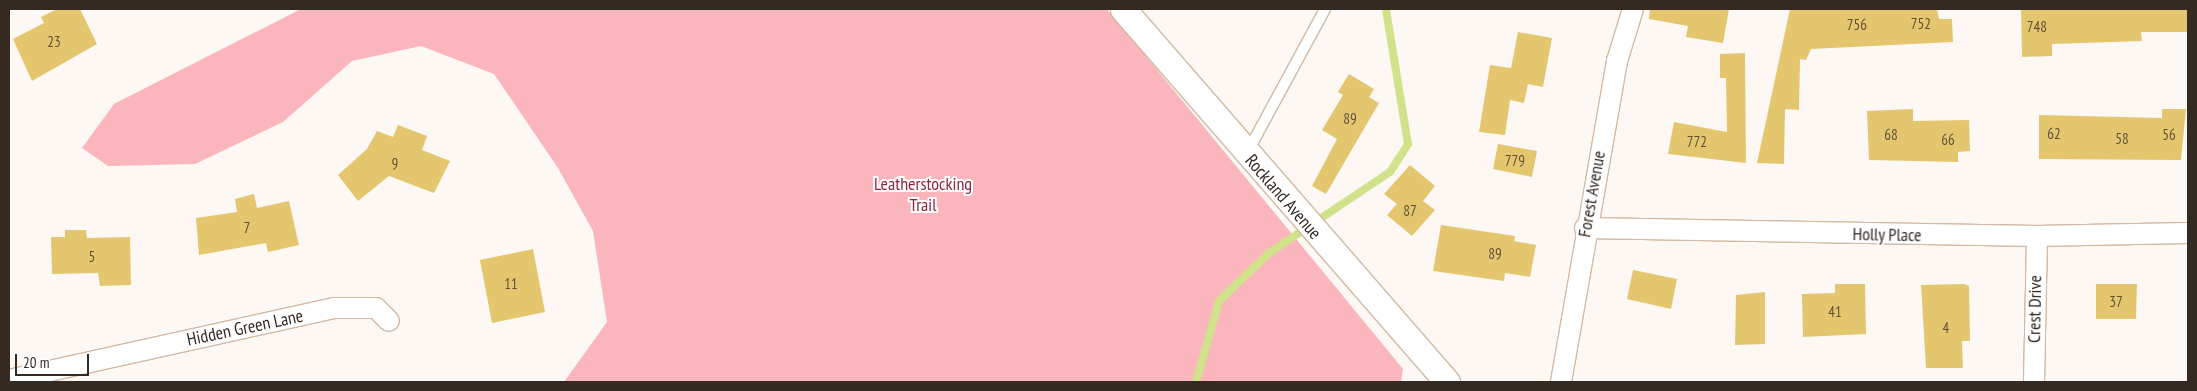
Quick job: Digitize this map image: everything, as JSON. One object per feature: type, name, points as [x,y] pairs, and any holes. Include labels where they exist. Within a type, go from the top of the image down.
[{"type":"street","name":"Rockland Avenue","points":[[1123,9],[1320,239],[1446,382]]},
{"type":"street","name":"Forest Avenue","points":[[1561,382],[1585,228],[1617,61],[1633,9]]},
{"type":"street","name":"Holly Place","points":[[1585,228],[2037,236],[2188,233]]},
{"type":"street","name":"Crest Drive","points":[[2034,382],[2037,236]]},
{"type":"street","name":"Hidden Green Lane","points":[[9,380],[334,308],[376,308],[389,321]]},
{"type":"lane","points":[[1247,154],[1326,9]]},
{"type":"green space","name":"Leatherstocking Trail","points":[[301,9],[1107,9],[1403,369],[1401,382],[564,382],[607,322],[593,231],[558,168],[494,74],[421,46],[352,61],[283,122],[195,164],[108,166],[82,148],[114,104]]},
{"type":"building","points":[[57,9],[80,9],[97,44],[32,81],[13,39],[44,23],[41,17]]},
{"type":"building","points":[[1650,9],[1729,9],[1723,43],[1686,37],[1688,26],[1649,19]]},
{"type":"building","points":[[1790,9],[1937,9],[1939,19],[1952,19],[1953,42],[1811,49],[1806,60],[1800,59],[1799,110],[1785,109],[1784,164],[1757,163]]},
{"type":"building","points":[[2021,9],[2188,9],[2188,32],[2141,32],[2142,41],[2052,44],[2052,56],[2022,57]]},
{"type":"building","points":[[1518,32],[1552,38],[1543,87],[1528,84],[1524,103],[1510,100],[1505,135],[1479,132],[1490,65],[1511,68]]},
{"type":"building","points":[[1745,53],[1746,163],[1668,154],[1674,122],[1727,132],[1726,78],[1720,78],[1720,54]]},
{"type":"building","points":[[1349,74],[1374,89],[1369,97],[1379,103],[1326,194],[1312,186],[1337,139],[1322,130],[1343,95],[1338,92]]},
{"type":"building","points":[[1913,109],[1913,121],[1969,120],[1970,151],[1958,152],[1958,162],[1869,160],[1867,111]]},
{"type":"building","points":[[2162,109],[2186,109],[2181,160],[2039,159],[2039,115],[2162,118]]},
{"type":"building","points":[[398,125],[427,136],[422,150],[450,161],[434,193],[389,176],[358,201],[338,175],[367,149],[377,131],[393,137]]},
{"type":"building","points":[[1498,144],[1537,151],[1532,177],[1493,169]]},
{"type":"building","points":[[1410,165],[1435,186],[1423,201],[1435,210],[1412,236],[1387,215],[1397,204],[1384,194]]},
{"type":"building","points":[[254,194],[257,208],[289,201],[299,245],[268,252],[266,243],[199,255],[196,218],[237,212],[235,199]]},
{"type":"building","points":[[1441,225],[1515,236],[1514,241],[1536,245],[1530,277],[1505,273],[1504,281],[1433,271]]},
{"type":"building","points":[[65,230],[86,230],[87,238],[130,237],[131,285],[100,286],[98,273],[52,274],[51,237],[65,237]]},
{"type":"building","points":[[533,249],[545,312],[492,323],[480,260]]},
{"type":"building","points":[[1633,270],[1677,279],[1671,309],[1627,299]]},
{"type":"building","points":[[1835,284],[1865,284],[1866,334],[1803,337],[1802,294],[1835,293]]},
{"type":"building","points":[[1964,284],[1969,286],[1970,341],[1962,341],[1963,368],[1926,368],[1921,285]]},
{"type":"building","points":[[2096,284],[2137,284],[2136,319],[2096,319]]},
{"type":"building","points":[[1765,292],[1765,344],[1735,345],[1736,295]]},
{"type":"waterway","points":[[1196,382],[1219,301],[1269,253],[1390,172],[1408,144],[1386,9]]}]
